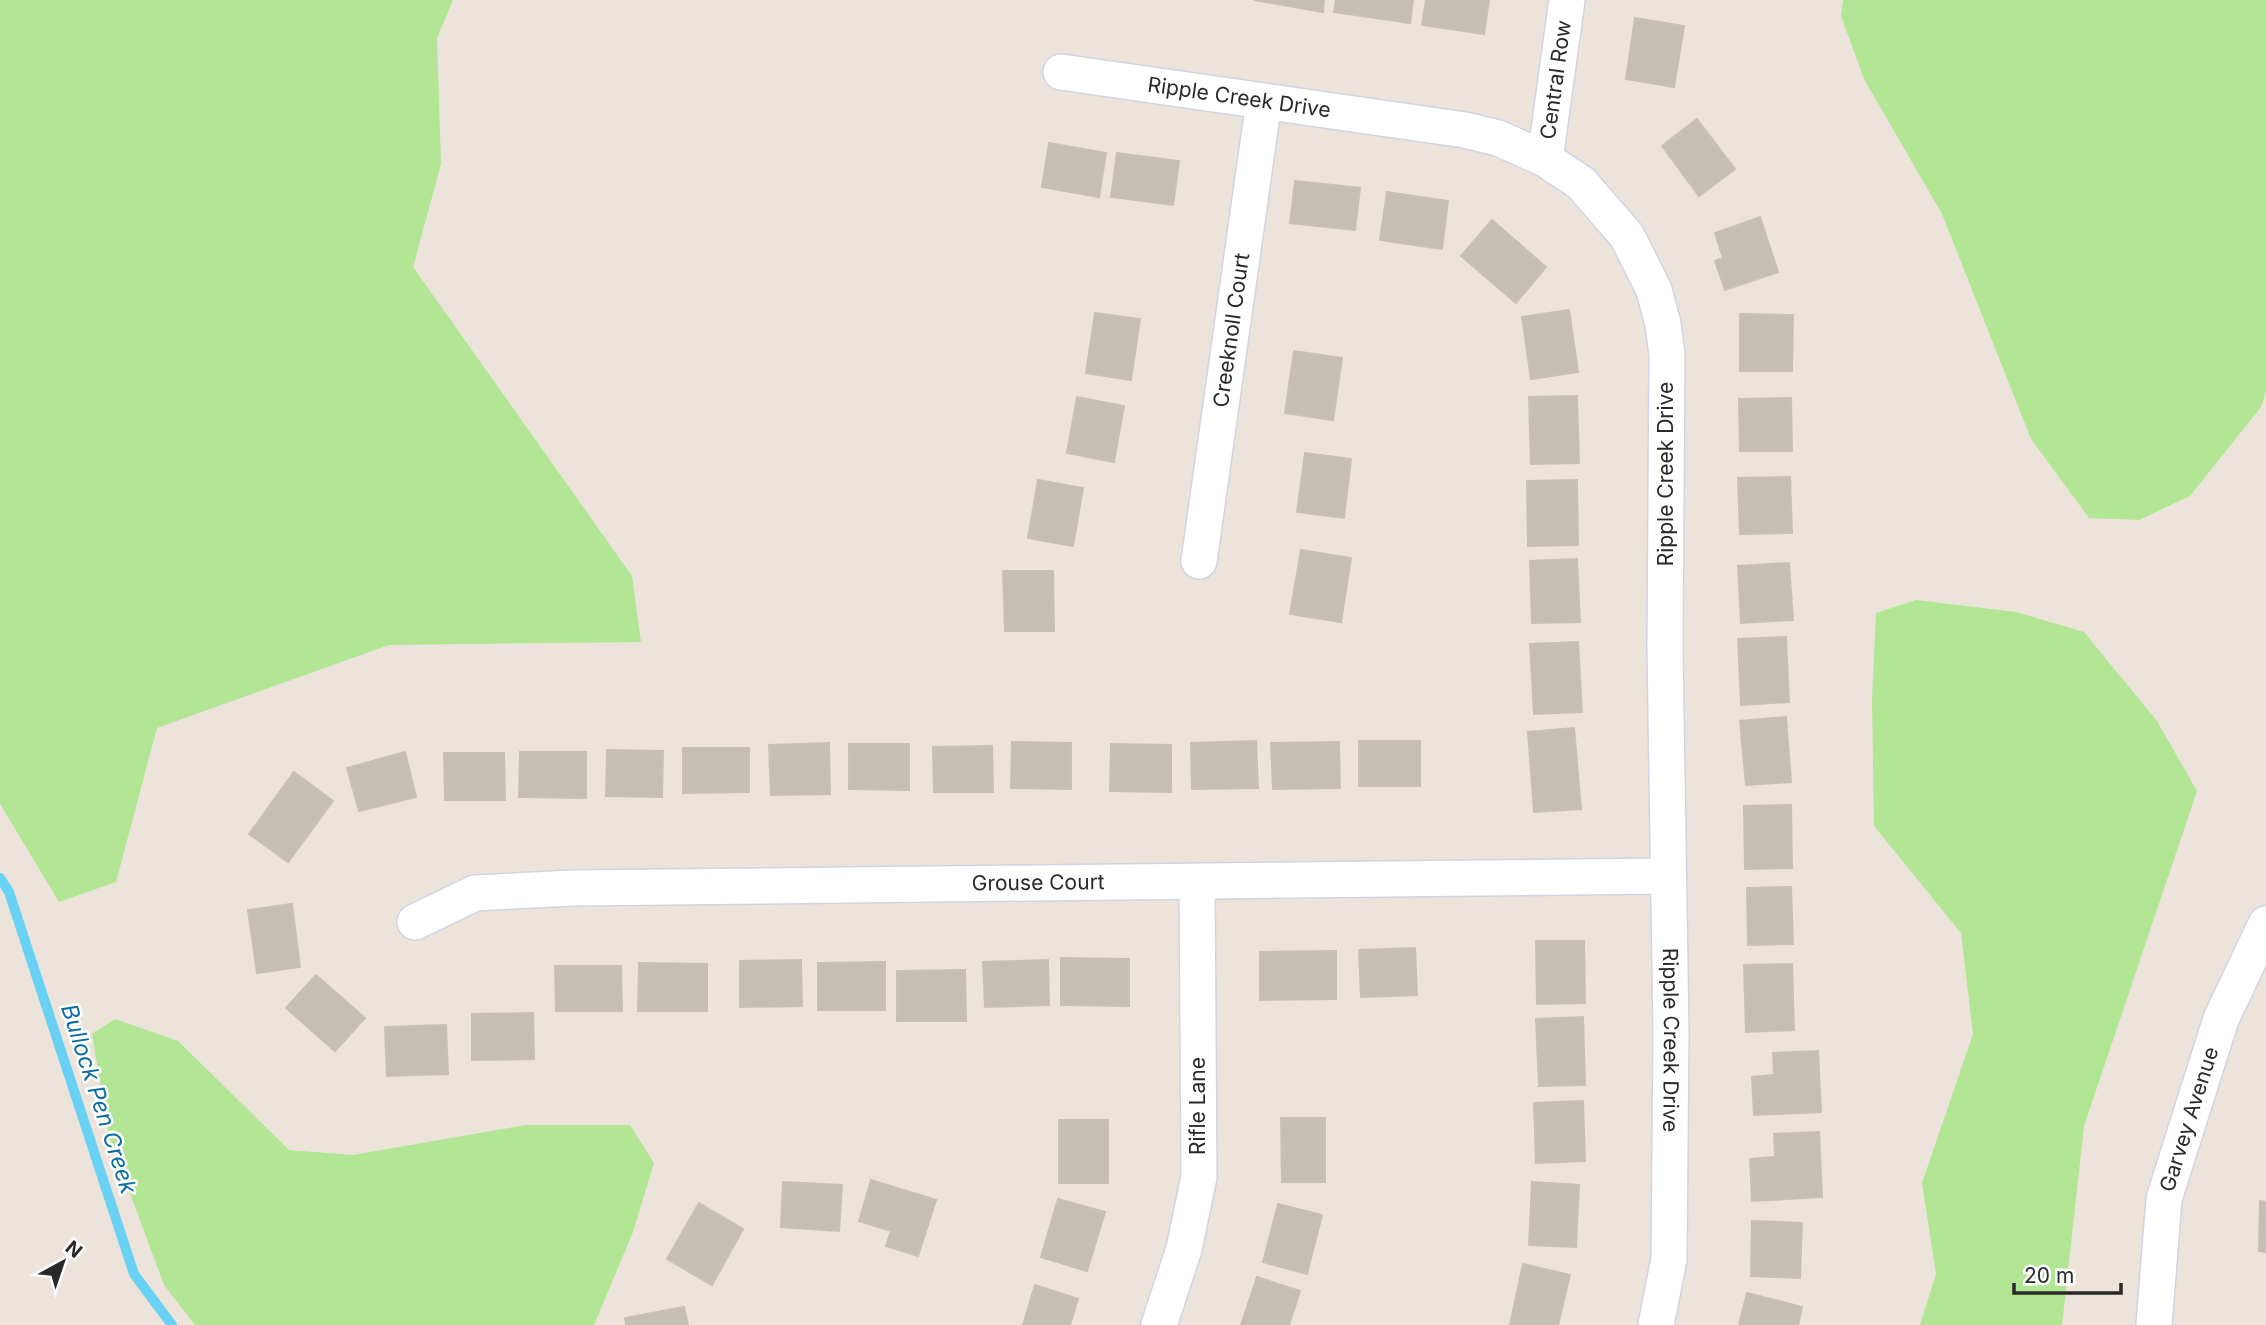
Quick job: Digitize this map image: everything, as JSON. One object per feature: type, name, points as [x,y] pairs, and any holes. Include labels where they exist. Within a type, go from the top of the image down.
[{"type":"street","name":"Central Row","points":[[1545,159],[1567,0]]},
{"type":"street","name":"Ripple Creek Drive","points":[[1061,72],[1465,130],[1498,138],[1545,159],[1581,183],[1627,236],[1654,290],[1663,324],[1667,355],[1665,647],[1671,1032],[1669,1259],[1656,1325]]},
{"type":"street","name":"Creeknoll Court","points":[[1199,561],[1264,101]]},
{"type":"street","name":"Grouse Court","points":[[415,922],[475,893],[573,888],[1668,876]]},
{"type":"street","name":"Rifle Lane","points":[[1159,1325],[1184,1249],[1199,1177],[1197,882]]},
{"type":"street","name":"Garvey Avenue","points":[[2154,1325],[2164,1199],[2221,1019],[2266,924]]},
{"type":"green space","points":[[0,0],[453,0],[437,38],[441,164],[413,267],[632,576],[641,642],[389,645],[157,728],[116,882],[59,902],[0,804]]},
{"type":"green space","points":[[1843,0],[2266,0],[2266,391],[2261,407],[2190,496],[2139,520],[2089,518],[2031,439],[1942,214],[1864,79],[1841,16]]},
{"type":"green space","points":[[1916,600],[2016,612],[2084,632],[2157,721],[2197,791],[2084,1126],[2062,1325],[1920,1325],[1936,1274],[1922,1183],[1973,1034],[1961,933],[1874,826],[1872,699],[1876,613]]},
{"type":"green space","points":[[115,1019],[178,1041],[289,1150],[353,1155],[526,1125],[630,1125],[654,1163],[633,1232],[594,1325],[195,1325],[164,1285],[109,1137],[92,1034]]},
{"type":"building","points":[[1254,0],[1324,0],[1323,12]]},
{"type":"building","points":[[1336,0],[1413,0],[1410,23],[1334,12]]},
{"type":"building","points":[[1426,0],[1489,0],[1484,34],[1422,25]]},
{"type":"building","points":[[1635,18],[1684,26],[1674,87],[1626,79]]},
{"type":"building","points":[[1697,119],[1735,169],[1699,196],[1662,146]]},
{"type":"building","points":[[1049,143],[1106,153],[1099,197],[1042,187]]},
{"type":"building","points":[[1117,153],[1179,161],[1173,205],[1111,197]]},
{"type":"building","points":[[1295,181],[1360,188],[1355,230],[1290,223]]},
{"type":"building","points":[[1387,192],[1448,201],[1442,249],[1380,240]]},
{"type":"building","points":[[1760,217],[1778,272],[1725,290],[1715,261],[1723,258],[1715,233]]},
{"type":"building","points":[[1492,220],[1546,267],[1516,303],[1461,256]]},
{"type":"building","points":[[1569,310],[1578,372],[1531,379],[1522,317]]},
{"type":"building","points":[[1095,313],[1140,319],[1131,380],[1086,373]]},
{"type":"building","points":[[1740,314],[1793,315],[1792,371],[1740,371]]},
{"type":"building","points":[[1294,351],[1342,358],[1333,420],[1285,413]]},
{"type":"building","points":[[1577,396],[1579,463],[1531,464],[1529,397]]},
{"type":"building","points":[[1077,397],[1124,406],[1114,462],[1067,453]]},
{"type":"building","points":[[1791,398],[1792,451],[1740,451],[1739,399]]},
{"type":"building","points":[[1305,453],[1351,459],[1344,518],[1297,512]]},
{"type":"building","points":[[1790,477],[1792,533],[1740,534],[1738,478]]},
{"type":"building","points":[[1038,480],[1083,488],[1073,546],[1028,538]]},
{"type":"building","points":[[1577,480],[1578,545],[1528,546],[1527,481]]},
{"type":"building","points":[[1301,550],[1351,558],[1341,622],[1290,614]]},
{"type":"building","points":[[1577,559],[1580,622],[1532,623],[1530,561]]},
{"type":"building","points":[[1789,563],[1793,620],[1741,623],[1738,566]]},
{"type":"building","points":[[1003,571],[1053,571],[1054,631],[1005,631]]},
{"type":"building","points":[[1786,637],[1789,702],[1741,705],[1738,639]]},
{"type":"building","points":[[1578,642],[1582,712],[1534,714],[1530,644]]},
{"type":"building","points":[[1786,717],[1791,782],[1746,785],[1740,721]]},
{"type":"building","points":[[1574,728],[1581,809],[1534,812],[1528,732]]},
{"type":"building","points":[[1256,741],[1258,788],[1192,789],[1191,743]]},
{"type":"building","points":[[1359,741],[1420,741],[1420,786],[1359,786]]},
{"type":"building","points":[[1012,742],[1071,743],[1071,789],[1011,788]]},
{"type":"building","points":[[1339,742],[1340,788],[1273,789],[1271,743]]},
{"type":"building","points":[[829,743],[830,794],[771,795],[769,745]]},
{"type":"building","points":[[849,744],[909,744],[909,790],[849,789]]},
{"type":"building","points":[[1111,744],[1171,745],[1171,792],[1110,791]]},
{"type":"building","points":[[992,746],[993,792],[934,792],[933,747]]},
{"type":"building","points":[[683,748],[749,748],[749,792],[683,793]]},
{"type":"building","points":[[607,750],[663,751],[662,797],[606,796]]},
{"type":"building","points":[[405,752],[416,797],[359,811],[347,768]]},
{"type":"building","points":[[520,752],[586,752],[586,798],[519,797]]},
{"type":"building","points":[[444,753],[504,753],[505,800],[445,800]]},
{"type":"building","points":[[294,772],[333,801],[288,862],[249,834]]},
{"type":"building","points":[[1791,805],[1792,868],[1745,869],[1744,806]]},
{"type":"building","points":[[1791,887],[1793,944],[1748,945],[1747,888]]},
{"type":"building","points":[[292,904],[300,967],[257,973],[248,910]]},
{"type":"building","points":[[1536,941],[1584,941],[1585,1003],[1537,1004]]},
{"type":"building","points":[[1415,948],[1417,995],[1361,997],[1359,950]]},
{"type":"building","points":[[1336,951],[1336,999],[1260,1000],[1260,952]]},
{"type":"building","points":[[1061,958],[1129,959],[1129,1006],[1061,1005]]},
{"type":"building","points":[[801,960],[802,1006],[740,1007],[740,961]]},
{"type":"building","points":[[1048,960],[1049,1005],[985,1007],[983,962]]},
{"type":"building","points":[[885,962],[885,1010],[818,1010],[818,963]]},
{"type":"building","points":[[639,963],[707,964],[707,1011],[638,1011]]},
{"type":"building","points":[[1792,964],[1794,1030],[1746,1032],[1744,965]]},
{"type":"building","points":[[555,966],[621,966],[622,1011],[556,1011]]},
{"type":"building","points":[[965,970],[966,1021],[897,1021],[897,971]]},
{"type":"building","points":[[316,975],[365,1018],[335,1051],[286,1008]]},
{"type":"building","points":[[533,1013],[534,1059],[472,1060],[472,1014]]},
{"type":"building","points":[[1583,1017],[1585,1085],[1539,1086],[1536,1019]]},
{"type":"building","points":[[446,1025],[448,1074],[387,1076],[385,1027]]},
{"type":"building","points":[[1818,1051],[1821,1112],[1754,1115],[1752,1077],[1774,1075],[1773,1053]]},
{"type":"building","points":[[1583,1101],[1585,1161],[1536,1163],[1534,1103]]},
{"type":"building","points":[[1281,1118],[1325,1118],[1325,1182],[1282,1182]]},
{"type":"building","points":[[1059,1120],[1108,1120],[1108,1183],[1059,1183]]},
{"type":"building","points":[[1819,1132],[1822,1197],[1752,1201],[1750,1159],[1775,1157],[1774,1134]]},
{"type":"building","points":[[871,1180],[936,1200],[918,1256],[886,1246],[891,1231],[859,1221]]},
{"type":"building","points":[[783,1182],[842,1185],[839,1231],[781,1227]]},
{"type":"building","points":[[1532,1182],[1579,1185],[1576,1247],[1529,1245]]},
{"type":"building","points":[[1058,1199],[1105,1212],[1087,1271],[1041,1257]]},
{"type":"building","points":[[2260,1201],[2266,1202],[2266,1252],[2259,1251]]},
{"type":"building","points":[[699,1203],[743,1229],[712,1285],[667,1259]]},
{"type":"building","points":[[1278,1204],[1322,1215],[1307,1274],[1263,1262]]},
{"type":"building","points":[[1752,1221],[1802,1223],[1800,1278],[1751,1276]]},
{"type":"building","points":[[1523,1264],[1570,1275],[1558,1325],[1510,1325]]},
{"type":"building","points":[[1257,1277],[1300,1291],[1289,1325],[1241,1325]]},
{"type":"building","points":[[1035,1285],[1078,1299],[1070,1325],[1023,1325]]},
{"type":"building","points":[[1747,1293],[1802,1307],[1798,1325],[1739,1325]]},
{"type":"building","points":[[684,1307],[688,1325],[626,1325],[625,1318]]},
{"type":"waterway","name":"Bullock Pen Creek","points":[[0,878],[9,892],[134,1274],[172,1325]]}]
